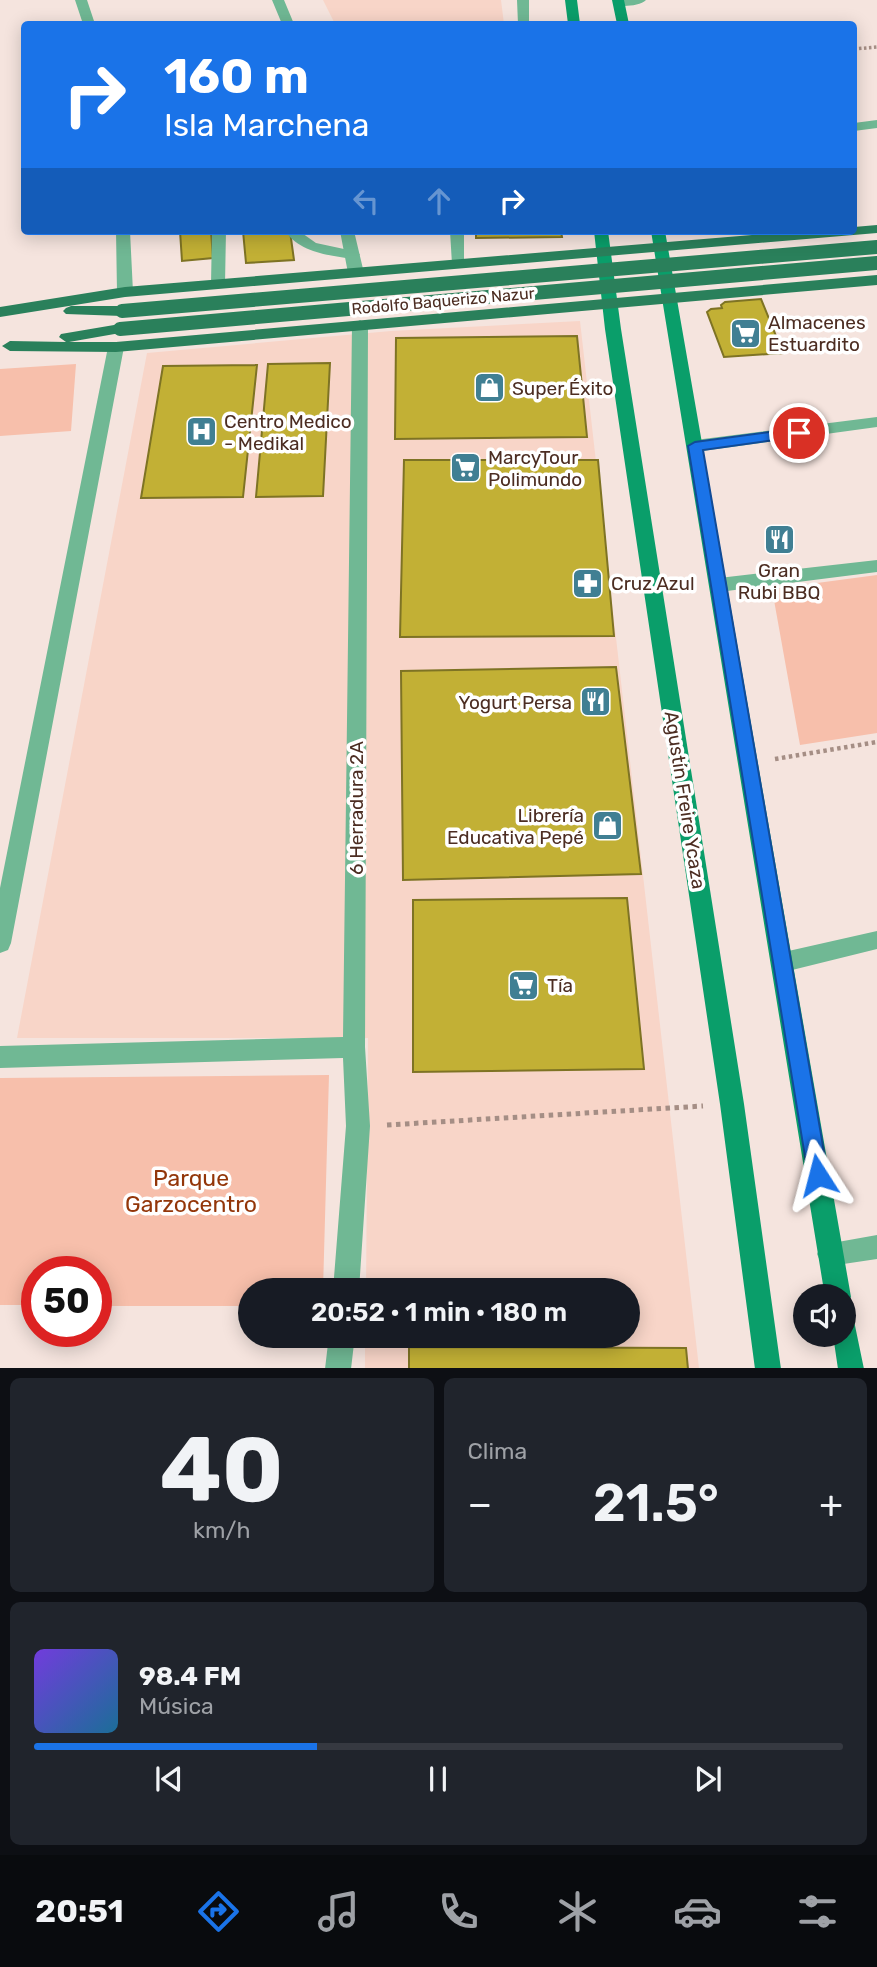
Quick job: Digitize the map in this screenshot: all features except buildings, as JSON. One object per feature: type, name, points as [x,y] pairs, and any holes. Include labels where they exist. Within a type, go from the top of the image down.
[{"type":"main road","points":[[571,0],[574,21]]},
{"type":"main road","points":[[619,1],[622,21]]},
{"type":"main road","points":[[857,231],[877,229]]},
{"type":"main road","name":"Agustín Freire Ycaza","points":[[601,235],[609,304],[732,1104],[768,1368]]},
{"type":"main road","points":[[659,235],[784,962],[836,1284]]},
{"type":"main road","points":[[5,312],[125,292],[807,235]]},
{"type":"main road","points":[[749,240],[729,249],[725,256],[728,272],[735,280],[745,285],[771,290]]},
{"type":"main road","name":"Rodolfo Baquerizo Nazur","points":[[5,312],[122,311],[877,247]]},
{"type":"main road","points":[[506,260],[532,265],[540,270],[545,279],[544,295],[539,302],[517,312]]},
{"type":"main road","name":"Rodolfo Baquerizo Nazur","points":[[5,346],[118,338],[877,263]]},
{"type":"main road","points":[[118,338],[360,326],[877,280]]},
{"type":"main road","points":[[848,1347],[851,1368]]},
{"type":"street","points":[[81,0],[88,21]]},
{"type":"street","points":[[278,0],[287,21]]},
{"type":"street","points":[[619,1],[640,0]]},
{"type":"street","points":[[857,127],[877,124]]},
{"type":"street","points":[[123,235],[125,292]]},
{"type":"street","points":[[348,235],[356,273]]},
{"type":"street","name":"6 Herradura 2A","points":[[347,1278],[358,1126],[354,1047],[360,326]]},
{"type":"street","points":[[0,943],[118,338]]},
{"type":"street","points":[[695,446],[877,422]]},
{"type":"street","points":[[719,585],[877,566]]},
{"type":"street","points":[[784,962],[877,940]]},
{"type":"street","points":[[0,1057],[354,1047]]},
{"type":"street","points":[[831,1254],[877,1247]]},
{"type":"street","points":[[338,1368],[340,1348]]},
{"type":"lane","points":[[523,0],[524,21]]},
{"type":"lane","points":[[218,284],[219,235]]},
{"type":"lane","points":[[296,235],[312,245],[353,255]]},
{"type":"lane","points":[[457,235],[458,264]]},
{"type":"path","points":[[857,50],[877,47]]},
{"type":"path","points":[[750,764],[877,741]]},
{"type":"path","points":[[358,1126],[732,1104]]},
{"type":"shaded area","points":[[323,0],[501,0],[504,21],[334,21]]},
{"type":"shaded area","points":[[580,321],[699,1368],[365,1368],[365,1348],[640,1348],[640,1278],[366,1278],[368,1038],[17,1038],[147,353],[391,331]]},
{"type":"green space","points":[[76,364],[71,431],[0,436],[0,369]]},
{"type":"green space","points":[[877,575],[877,733],[800,745],[772,589]]},
{"type":"green space","name":"Parque Garzocentro","points":[[329,1075],[323,1278],[238,1278],[238,1306],[112,1306],[112,1256],[21,1256],[21,1305],[0,1305],[0,1078]]},
{"type":"place","name":"Almacenes Estuardito","points":[[745,333]]},
{"type":"place","name":"Super Éxito","points":[[489,388]]},
{"type":"place","name":"Centro Medico - Medikal","points":[[201,432]]},
{"type":"place","name":"MarcyTour Polimundo","points":[[465,468]]},
{"type":"place","name":"Gran Rubi BBQ","points":[[779,539]]},
{"type":"place","name":"Cruz Azul","points":[[588,583]]},
{"type":"place","name":"Yogurt Persa","points":[[595,702]]},
{"type":"place","name":"Librería Educativa Pepé","points":[[607,826]]},
{"type":"place","name":"Tía","points":[[524,985]]},
{"type":"route","points":[[799,433],[695,446],[818,1175]]}]
